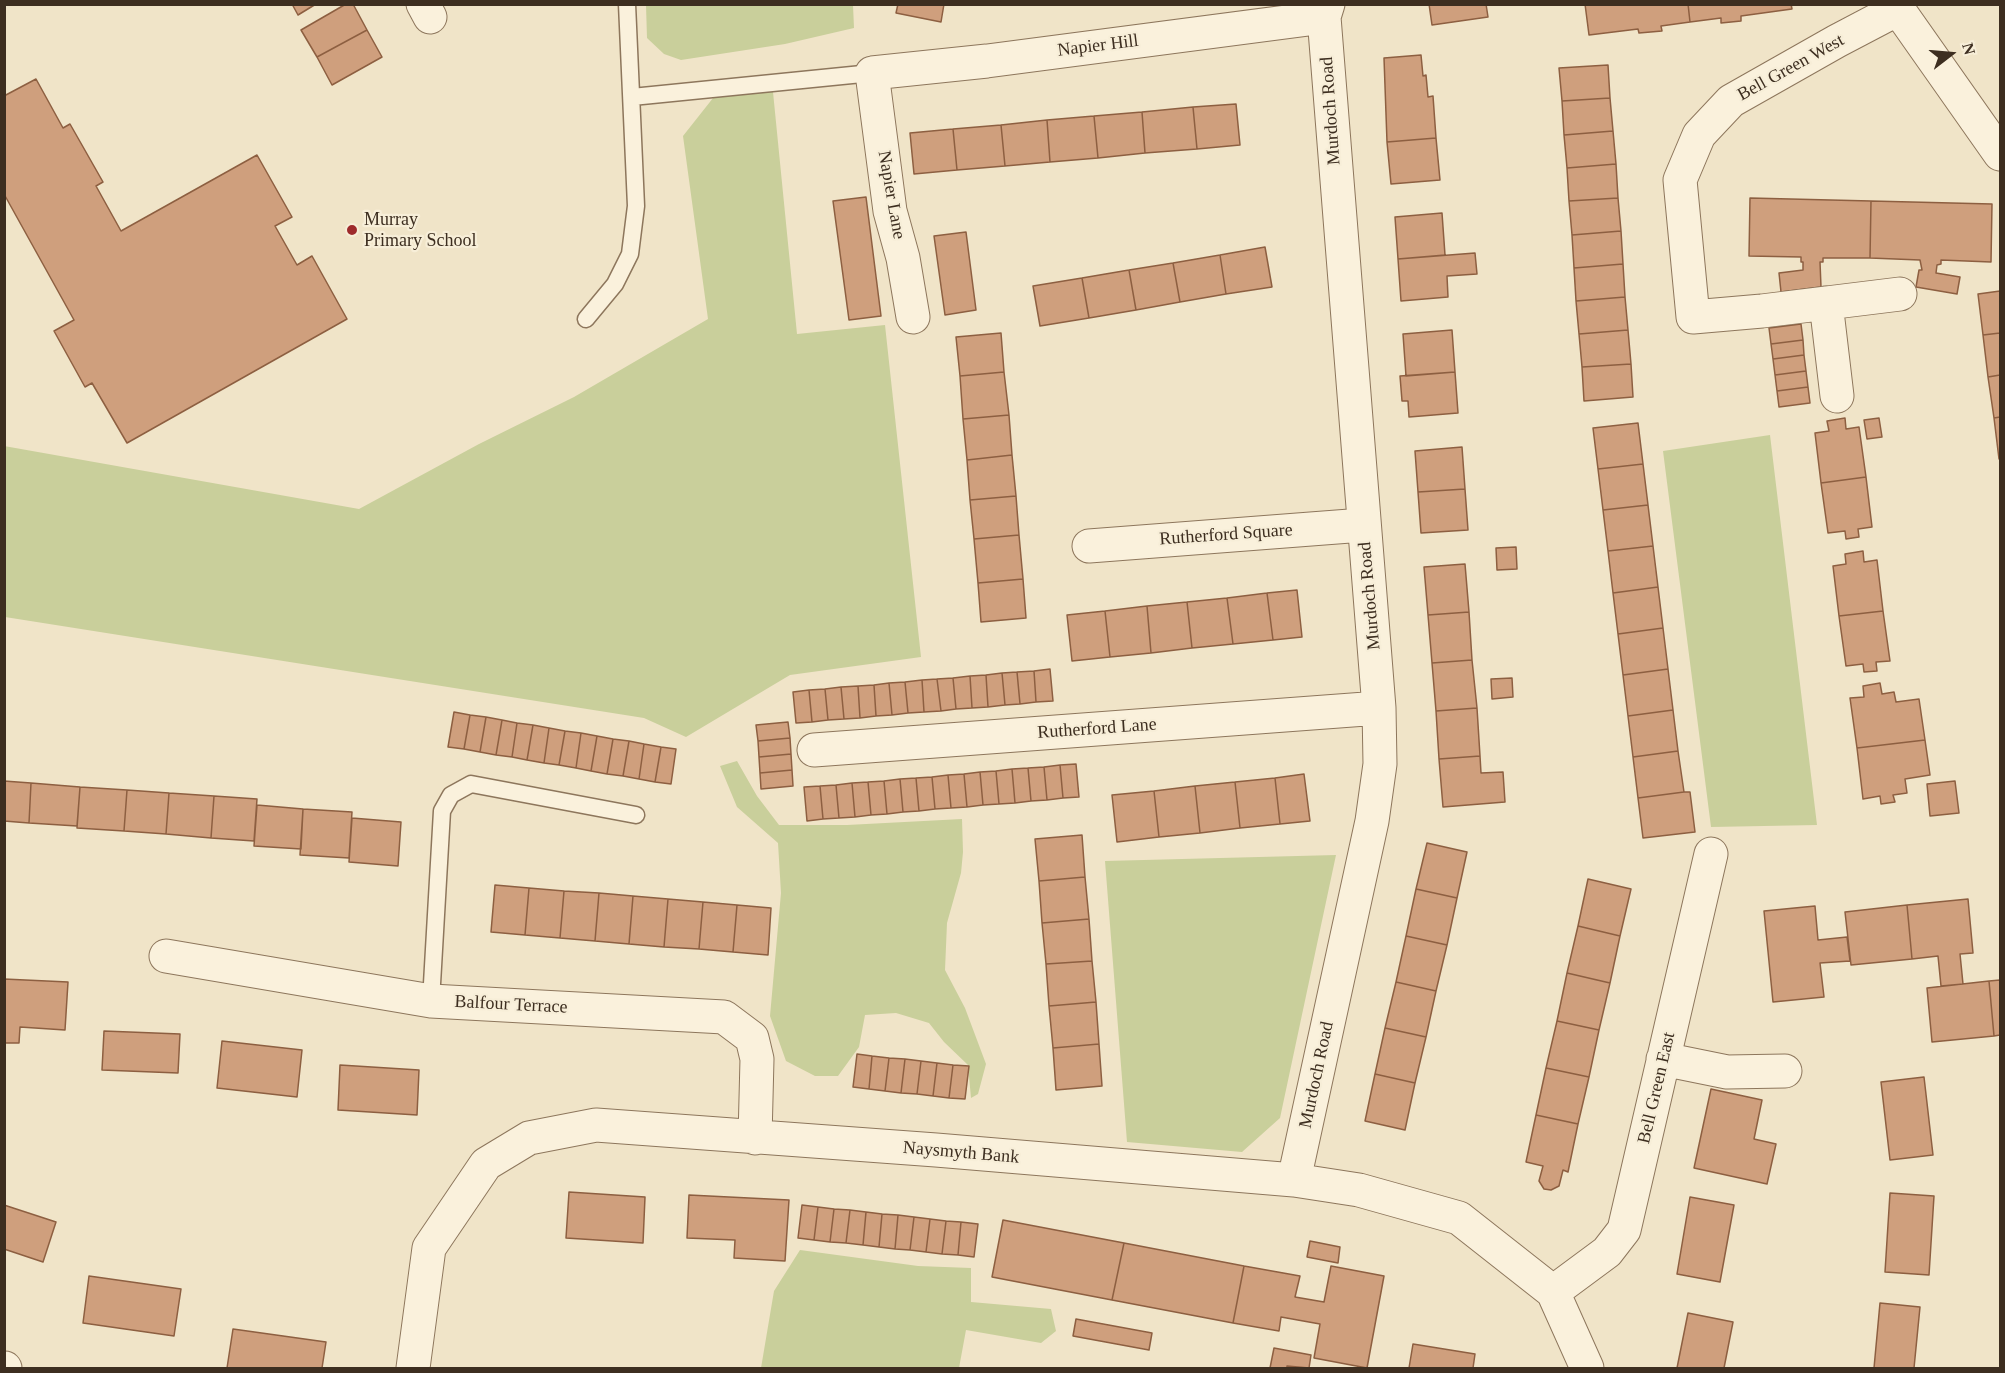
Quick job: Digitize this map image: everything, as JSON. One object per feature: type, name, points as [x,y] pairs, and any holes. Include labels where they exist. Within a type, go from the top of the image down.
[{"type":"street","points":[[1897,7],[2000,153]]},
{"type":"street","name":"Bell Green West","points":[[1826,303],[1693,317],[1680,180],[1699,135],[1731,101],[1897,7]]},
{"type":"street","name":"Napier Hill","points":[[872,73],[987,61],[1326,11]]},
{"type":"street","name":"Murdoch Road","points":[[1294,1180],[1372,822],[1380,764],[1379,708],[1363,525],[1326,11]]},
{"type":"street","name":"Napier Lane","points":[[872,73],[890,211],[903,258],[913,317]]},
{"type":"street","points":[[1837,396],[1826,303],[1900,294]]},
{"type":"street","name":"Rutherford Square","points":[[1089,546],[1363,525]]},
{"type":"street","name":"Rutherford Lane","points":[[814,750],[1379,708]]},
{"type":"street","name":"Bell Green East","points":[[1553,1292],[1607,1252],[1624,1230],[1711,854]]},
{"type":"street","name":"Balfour Terrace","points":[[166,956],[431,1001],[724,1017],[752,1038],[757,1059],[755,1138]]},
{"type":"street","points":[[1663,1059],[1726,1072],[1785,1071]]},
{"type":"street","name":"Naysmyth Bank","points":[[413,1368],[429,1248],[486,1164],[529,1138],[596,1125],[1294,1180],[1359,1190],[1459,1218],[1553,1292],[1587,1368]]},
{"type":"lane","points":[[586,319],[615,284],[630,254],[636,206],[627,4]]},
{"type":"lane","points":[[632,97],[872,73]]},
{"type":"lane","points":[[431,1001],[442,811],[451,795],[471,784],[636,814]]},
{"type":"green space","points":[[646,5],[853,5],[854,28],[785,44],[681,60],[664,54],[647,38]]},
{"type":"green space","points":[[773,92],[797,334],[885,325],[921,657],[790,675],[686,737],[644,718],[5,617],[4,446],[359,509],[479,444],[574,397],[708,319],[683,136],[717,93]]},
{"type":"green space","points":[[1770,435],[1817,825],[1711,827],[1663,451]]},
{"type":"green space","points":[[737,761],[757,796],[779,825],[847,825],[962,819],[961,873],[947,923],[945,970],[965,1008],[986,1064],[978,1094],[971,1098],[968,1065],[944,1042],[929,1023],[896,1013],[865,1015],[859,1047],[838,1076],[815,1076],[786,1061],[770,1016],[781,893],[778,843],[737,807],[720,766]]},
{"type":"green space","points":[[1336,855],[1280,1118],[1242,1152],[1127,1142],[1105,861]]},
{"type":"green space","points":[[800,1250],[918,1266],[971,1268],[971,1302],[1051,1309],[1056,1331],[1041,1343],[966,1330],[959,1368],[761,1368],[774,1291]]},
{"type":"building","points":[[292,4],[316,4],[298,15]]},
{"type":"building","points":[[346,4],[353,4],[367,30],[317,57],[301,30]]},
{"type":"building","points":[[898,4],[944,4],[941,22],[896,13]]},
{"type":"building","points":[[1429,4],[1486,4],[1488,17],[1432,25]]},
{"type":"building","points":[[1585,4],[1688,4],[1690,22],[1661,26],[1662,31],[1639,33],[1638,29],[1589,35]]},
{"type":"building","points":[[1688,4],[1791,4],[1792,9],[1741,16],[1741,21],[1721,23],[1721,18],[1690,22]]},
{"type":"building","points":[[367,30],[382,57],[332,85],[317,57]]},
{"type":"building","points":[[1421,55],[1428,97],[1433,96],[1436,138],[1387,142],[1384,58]]},
{"type":"building","points":[[1608,65],[1610,98],[1562,101],[1559,68]]},
{"type":"building","points":[[36,79],[63,128],[70,124],[103,182],[96,186],[121,231],[257,155],[292,217],[275,226],[297,265],[312,256],[347,319],[127,443],[92,383],[85,387],[54,331],[74,320],[4,194],[4,96]]},
{"type":"building","points":[[1610,98],[1613,131],[1564,135],[1562,101]]},
{"type":"building","points":[[1236,104],[1240,145],[1197,149],[1193,107]]},
{"type":"building","points":[[1193,107],[1197,149],[1145,153],[1142,112]]},
{"type":"building","points":[[1142,112],[1145,153],[1098,158],[1094,116]]},
{"type":"building","points":[[1094,116],[1098,158],[1050,162],[1047,120]]},
{"type":"building","points":[[1047,120],[1050,162],[1005,166],[1001,125]]},
{"type":"building","points":[[1001,125],[1005,166],[957,170],[953,129]]},
{"type":"building","points":[[953,129],[957,170],[914,174],[910,133]]},
{"type":"building","points":[[1613,131],[1616,164],[1567,168],[1564,135]]},
{"type":"building","points":[[1436,138],[1440,180],[1391,184],[1387,142]]},
{"type":"building","points":[[1616,164],[1618,198],[1569,201],[1567,168]]},
{"type":"building","points":[[866,197],[881,316],[849,320],[833,201]]},
{"type":"building","points":[[1618,198],[1621,231],[1572,235],[1569,201]]},
{"type":"building","points":[[1750,198],[1871,201],[1870,258],[1823,258],[1823,262],[1820,262],[1821,287],[1781,292],[1779,273],[1803,270],[1803,262],[1801,262],[1801,257],[1749,256]]},
{"type":"building","points":[[1871,201],[1992,204],[1991,262],[1941,260],[1941,264],[1937,265],[1936,273],[1960,277],[1957,294],[1916,287],[1919,270],[1922,270],[1920,260],[1870,258]]},
{"type":"building","points":[[1442,213],[1445,255],[1398,259],[1395,217]]},
{"type":"building","points":[[1621,231],[1623,264],[1574,268],[1572,235]]},
{"type":"building","points":[[966,232],[976,310],[945,315],[934,236]]},
{"type":"building","points":[[1265,247],[1272,287],[1226,294],[1220,255]]},
{"type":"building","points":[[1475,253],[1477,274],[1447,276],[1448,297],[1401,301],[1398,259]]},
{"type":"building","points":[[1220,255],[1226,294],[1180,302],[1173,263]]},
{"type":"building","points":[[1173,263],[1180,302],[1136,310],[1129,270]]},
{"type":"building","points":[[1623,264],[1625,297],[1576,301],[1574,268]]},
{"type":"building","points":[[1129,270],[1136,310],[1089,318],[1082,278]]},
{"type":"building","points":[[1082,278],[1089,318],[1040,326],[1033,286]]},
{"type":"building","points":[[2000,291],[2000,333],[1983,335],[1978,294]]},
{"type":"building","points":[[1625,297],[1628,330],[1579,334],[1576,301]]},
{"type":"building","points":[[1801,324],[1803,340],[1771,344],[1769,328]]},
{"type":"building","points":[[1452,330],[1455,372],[1406,376],[1403,334]]},
{"type":"building","points":[[1628,330],[1631,364],[1582,367],[1579,334]]},
{"type":"building","points":[[1001,333],[1004,372],[960,376],[956,337]]},
{"type":"building","points":[[2000,333],[2000,375],[1988,377],[1983,335]]},
{"type":"building","points":[[1803,340],[1804,355],[1773,359],[1771,344]]},
{"type":"building","points":[[1804,355],[1806,371],[1775,375],[1773,359]]},
{"type":"building","points":[[1631,364],[1633,397],[1584,401],[1582,367]]},
{"type":"building","points":[[1806,371],[1808,387],[1777,391],[1775,375]]},
{"type":"building","points":[[1004,372],[1009,415],[963,419],[960,376]]},
{"type":"building","points":[[1455,372],[1458,413],[1409,417],[1408,401],[1402,401],[1400,376]]},
{"type":"building","points":[[2000,375],[2000,417],[1994,418],[1988,377]]},
{"type":"building","points":[[1808,387],[1810,403],[1779,407],[1777,391]]},
{"type":"building","points":[[1009,415],[1012,455],[967,460],[963,419]]},
{"type":"building","points":[[2000,417],[2000,459],[1999,459],[1994,418]]},
{"type":"building","points":[[1845,418],[1846,429],[1859,427],[1866,477],[1821,483],[1815,433],[1829,431],[1827,421]]},
{"type":"building","points":[[1879,418],[1882,437],[1867,439],[1864,420]]},
{"type":"building","points":[[1638,423],[1643,464],[1598,469],[1593,428]]},
{"type":"building","points":[[1462,447],[1465,489],[1418,492],[1415,451]]},
{"type":"building","points":[[1012,455],[1016,496],[970,500],[967,460]]},
{"type":"building","points":[[1643,464],[1648,505],[1603,510],[1598,469]]},
{"type":"building","points":[[1866,477],[1872,527],[1858,529],[1859,537],[1846,539],[1845,531],[1828,533],[1821,483]]},
{"type":"building","points":[[1465,489],[1468,530],[1421,533],[1418,492]]},
{"type":"building","points":[[1016,496],[1019,535],[974,539],[970,500]]},
{"type":"building","points":[[1648,505],[1653,546],[1608,551],[1603,510]]},
{"type":"building","points":[[1019,535],[1023,579],[978,583],[974,539]]},
{"type":"building","points":[[1653,546],[1658,587],[1613,593],[1608,551]]},
{"type":"building","points":[[1516,547],[1517,569],[1497,570],[1496,548]]},
{"type":"building","points":[[1863,551],[1864,562],[1877,560],[1883,611],[1839,616],[1833,566],[1846,564],[1845,554]]},
{"type":"building","points":[[1465,564],[1469,612],[1428,615],[1424,567]]},
{"type":"building","points":[[1023,579],[1026,618],[981,622],[978,583]]},
{"type":"building","points":[[1658,587],[1663,628],[1618,634],[1613,593]]},
{"type":"building","points":[[1297,590],[1302,637],[1273,640],[1267,593]]},
{"type":"building","points":[[1267,593],[1273,640],[1233,644],[1227,598]]},
{"type":"building","points":[[1227,598],[1233,644],[1192,648],[1187,602]]},
{"type":"building","points":[[1187,602],[1192,648],[1151,653],[1147,606]]},
{"type":"building","points":[[1147,606],[1151,653],[1110,657],[1105,611]]},
{"type":"building","points":[[1105,611],[1110,657],[1072,661],[1067,615]]},
{"type":"building","points":[[1883,611],[1890,661],[1876,662],[1877,671],[1864,672],[1863,664],[1846,666],[1839,616]]},
{"type":"building","points":[[1469,612],[1472,660],[1432,663],[1428,615]]},
{"type":"building","points":[[1663,628],[1668,669],[1623,675],[1618,634]]},
{"type":"building","points":[[1472,660],[1477,708],[1436,711],[1432,663]]},
{"type":"building","points":[[1050,669],[1053,701],[1036,702],[1034,671]]},
{"type":"building","points":[[1668,669],[1673,710],[1628,716],[1623,675]]},
{"type":"building","points":[[1034,671],[1036,702],[1020,704],[1017,672]]},
{"type":"building","points":[[1017,672],[1020,704],[1005,705],[1002,673]]},
{"type":"building","points":[[1002,673],[1005,705],[988,707],[986,675]]},
{"type":"building","points":[[986,675],[988,707],[972,708],[970,676]]},
{"type":"building","points":[[970,676],[972,708],[956,709],[953,678]]},
{"type":"building","points":[[953,678],[956,709],[941,711],[937,679]]},
{"type":"building","points":[[1512,678],[1513,697],[1492,699],[1491,679]]},
{"type":"building","points":[[937,679],[941,711],[924,712],[922,680]]},
{"type":"building","points":[[922,680],[924,712],[908,713],[905,682]]},
{"type":"building","points":[[905,682],[908,713],[892,715],[889,683]]},
{"type":"building","points":[[889,683],[892,715],[876,716],[874,685]]},
{"type":"building","points":[[1880,683],[1882,694],[1894,692],[1896,702],[1919,699],[1925,740],[1857,748],[1850,698],[1864,697],[1863,686]]},
{"type":"building","points":[[874,685],[876,716],[860,718],[858,686]]},
{"type":"building","points":[[858,686],[860,718],[844,719],[841,687]]},
{"type":"building","points":[[841,687],[844,719],[828,720],[825,689]]},
{"type":"building","points":[[825,689],[828,720],[812,722],[809,690]]},
{"type":"building","points":[[809,690],[812,722],[796,723],[793,692]]},
{"type":"building","points":[[1477,708],[1480,756],[1439,759],[1436,711]]},
{"type":"building","points":[[1673,710],[1678,751],[1633,757],[1628,716]]},
{"type":"building","points":[[454,712],[470,715],[464,749],[448,747]]},
{"type":"building","points":[[470,715],[486,717],[480,752],[464,749]]},
{"type":"building","points":[[486,717],[502,720],[496,755],[480,752]]},
{"type":"building","points":[[502,720],[517,723],[512,757],[496,755]]},
{"type":"building","points":[[788,722],[790,738],[758,741],[756,725]]},
{"type":"building","points":[[517,723],[533,725],[527,760],[512,757]]},
{"type":"building","points":[[533,725],[549,728],[544,763],[527,760]]},
{"type":"building","points":[[549,728],[565,731],[559,765],[544,763]]},
{"type":"building","points":[[565,731],[581,733],[576,768],[559,765]]},
{"type":"building","points":[[581,733],[597,736],[591,771],[576,768]]},
{"type":"building","points":[[597,736],[613,739],[607,774],[591,771]]},
{"type":"building","points":[[790,738],[791,754],[759,757],[758,741]]},
{"type":"building","points":[[613,739],[629,741],[623,776],[607,774]]},
{"type":"building","points":[[1925,740],[1930,775],[1905,779],[1907,793],[1893,795],[1895,802],[1881,804],[1880,796],[1863,799],[1857,748]]},
{"type":"building","points":[[629,741],[644,744],[639,779],[623,776]]},
{"type":"building","points":[[644,744],[661,747],[655,782],[639,779]]},
{"type":"building","points":[[661,747],[676,749],[671,784],[655,782]]},
{"type":"building","points":[[1678,751],[1684,792],[1638,798],[1633,757]]},
{"type":"building","points":[[791,754],[792,770],[760,773],[759,757]]},
{"type":"building","points":[[1480,756],[1481,773],[1503,772],[1505,802],[1443,807],[1439,759]]},
{"type":"building","points":[[1076,764],[1079,797],[1063,798],[1060,765]]},
{"type":"building","points":[[1060,765],[1063,798],[1047,800],[1044,767]]},
{"type":"building","points":[[1044,767],[1047,800],[1031,801],[1028,768]]},
{"type":"building","points":[[1028,768],[1031,801],[1015,803],[1012,769]]},
{"type":"building","points":[[1012,769],[1015,803],[999,804],[996,771]]},
{"type":"building","points":[[792,770],[793,786],[761,789],[760,773]]},
{"type":"building","points":[[996,771],[999,804],[983,805],[980,772]]},
{"type":"building","points":[[980,772],[983,805],[967,807],[964,774]]},
{"type":"building","points":[[964,774],[967,807],[951,808],[948,775]]},
{"type":"building","points":[[1304,774],[1310,821],[1280,824],[1275,778]]},
{"type":"building","points":[[948,775],[951,808],[935,809],[932,777]]},
{"type":"building","points":[[932,777],[935,809],[919,811],[916,778]]},
{"type":"building","points":[[916,778],[919,811],[903,812],[900,779]]},
{"type":"building","points":[[1275,778],[1280,824],[1240,828],[1235,782]]},
{"type":"building","points":[[900,779],[903,812],[887,814],[884,781]]},
{"type":"building","points":[[4,781],[31,783],[29,823],[4,821]]},
{"type":"building","points":[[884,781],[887,814],[871,815],[868,782]]},
{"type":"building","points":[[1955,781],[1959,813],[1930,816],[1927,784]]},
{"type":"building","points":[[868,782],[871,815],[855,817],[852,783]]},
{"type":"building","points":[[1235,782],[1240,828],[1200,833],[1195,786]]},
{"type":"building","points":[[31,783],[80,787],[77,826],[29,823]]},
{"type":"building","points":[[852,783],[855,817],[839,818],[836,785]]},
{"type":"building","points":[[836,785],[839,818],[823,819],[820,786]]},
{"type":"building","points":[[820,786],[823,819],[807,821],[804,787]]},
{"type":"building","points":[[1195,786],[1200,833],[1159,837],[1154,791]]},
{"type":"building","points":[[80,787],[127,790],[124,831],[77,828]]},
{"type":"building","points":[[127,790],[169,793],[166,834],[124,831]]},
{"type":"building","points":[[1154,791],[1159,837],[1117,842],[1112,795]]},
{"type":"building","points":[[1690,792],[1695,832],[1643,838],[1638,798]]},
{"type":"building","points":[[169,793],[214,796],[211,838],[166,834]]},
{"type":"building","points":[[214,796],[257,799],[254,841],[211,838]]},
{"type":"building","points":[[257,805],[303,809],[301,849],[254,846]]},
{"type":"building","points":[[303,809],[352,812],[349,858],[300,855]]},
{"type":"building","points":[[352,818],[401,822],[398,866],[349,862]]},
{"type":"building","points":[[1082,835],[1085,877],[1039,881],[1035,839]]},
{"type":"building","points":[[1427,843],[1467,852],[1457,898],[1416,889]]},
{"type":"building","points":[[1085,877],[1089,919],[1042,923],[1039,881]]},
{"type":"building","points":[[1588,879],[1631,889],[1620,936],[1578,926]]},
{"type":"building","points":[[495,885],[529,888],[525,935],[491,932]]},
{"type":"building","points":[[529,888],[564,891],[560,938],[525,935]]},
{"type":"building","points":[[1416,889],[1457,898],[1447,945],[1406,936]]},
{"type":"building","points":[[564,891],[599,893],[595,941],[560,938]]},
{"type":"building","points":[[599,893],[633,896],[629,944],[595,941]]},
{"type":"building","points":[[633,896],[668,899],[664,947],[629,944]]},
{"type":"building","points":[[668,899],[703,902],[699,949],[664,947]]},
{"type":"building","points":[[1968,899],[1973,953],[1960,954],[1963,984],[1941,986],[1938,956],[1912,959],[1907,905]]},
{"type":"building","points":[[703,902],[737,905],[733,952],[699,949]]},
{"type":"building","points":[[737,905],[771,908],[768,955],[733,952]]},
{"type":"building","points":[[1907,905],[1912,959],[1851,965],[1845,912]]},
{"type":"building","points":[[1815,906],[1818,940],[1847,937],[1850,961],[1820,963],[1824,997],[1773,1002],[1764,911]]},
{"type":"building","points":[[1089,919],[1092,961],[1046,964],[1042,923]]},
{"type":"building","points":[[1578,926],[1620,936],[1610,983],[1567,973]]},
{"type":"building","points":[[1406,936],[1447,945],[1436,991],[1396,982]]},
{"type":"building","points":[[1092,961],[1096,1002],[1049,1006],[1046,964]]},
{"type":"building","points":[[1567,973],[1610,983],[1599,1030],[1557,1021]]},
{"type":"building","points":[[4,979],[68,982],[65,1030],[20,1027],[19,1043],[4,1043]]},
{"type":"building","points":[[2000,980],[2000,1035],[1994,1036],[1989,981]]},
{"type":"building","points":[[1989,981],[1994,1036],[1932,1042],[1927,988]]},
{"type":"building","points":[[1396,982],[1436,991],[1426,1037],[1385,1028]]},
{"type":"building","points":[[1096,1002],[1099,1044],[1053,1048],[1049,1006]]},
{"type":"building","points":[[1557,1021],[1599,1030],[1589,1077],[1546,1068]]},
{"type":"building","points":[[1385,1028],[1426,1037],[1415,1083],[1375,1074]]},
{"type":"building","points":[[104,1031],[180,1034],[178,1073],[102,1070]]},
{"type":"building","points":[[222,1041],[302,1050],[297,1097],[217,1088]]},
{"type":"building","points":[[1099,1044],[1102,1086],[1056,1090],[1053,1048]]},
{"type":"building","points":[[857,1054],[872,1056],[869,1089],[853,1087]]},
{"type":"building","points":[[872,1056],[889,1058],[885,1091],[869,1089]]},
{"type":"building","points":[[889,1058],[905,1059],[901,1093],[885,1091]]},
{"type":"building","points":[[905,1059],[921,1061],[917,1094],[901,1093]]},
{"type":"building","points":[[921,1061],[937,1063],[933,1096],[917,1094]]},
{"type":"building","points":[[937,1063],[953,1065],[949,1098],[933,1096]]},
{"type":"building","points":[[340,1065],[419,1070],[417,1115],[338,1110]]},
{"type":"building","points":[[953,1065],[969,1066],[965,1099],[949,1098]]},
{"type":"building","points":[[1546,1068],[1589,1077],[1578,1124],[1536,1115]]},
{"type":"building","points":[[1375,1074],[1415,1083],[1405,1130],[1365,1121]]},
{"type":"building","points":[[1924,1077],[1933,1155],[1890,1160],[1881,1082]]},
{"type":"building","points":[[1711,1089],[1762,1100],[1754,1139],[1776,1144],[1767,1184],[1694,1168]]},
{"type":"building","points":[[1536,1115],[1578,1124],[1568,1172],[1563,1170],[1559,1186],[1551,1190],[1544,1189],[1539,1181],[1543,1166],[1526,1162]]},
{"type":"building","points":[[569,1192],[645,1197],[643,1243],[566,1238]]},
{"type":"building","points":[[1890,1193],[1934,1196],[1929,1275],[1885,1272]]},
{"type":"building","points":[[689,1195],[789,1200],[785,1261],[734,1258],[735,1240],[687,1238]]},
{"type":"building","points":[[1690,1197],[1734,1205],[1720,1282],[1677,1274]]},
{"type":"building","points":[[4,1205],[56,1222],[43,1262],[4,1249]]},
{"type":"building","points":[[802,1205],[818,1207],[814,1240],[798,1238]]},
{"type":"building","points":[[818,1207],[834,1209],[830,1242],[814,1240]]},
{"type":"building","points":[[834,1209],[850,1210],[846,1243],[830,1242]]},
{"type":"building","points":[[850,1210],[866,1212],[863,1245],[846,1243]]},
{"type":"building","points":[[866,1212],[882,1214],[879,1247],[863,1245]]},
{"type":"building","points":[[882,1214],[898,1215],[895,1249],[879,1247]]},
{"type":"building","points":[[898,1215],[914,1217],[910,1250],[895,1249]]},
{"type":"building","points":[[914,1217],[930,1219],[926,1252],[910,1250]]},
{"type":"building","points":[[930,1219],[946,1221],[942,1254],[926,1252]]},
{"type":"building","points":[[1003,1220],[1124,1243],[1112,1300],[992,1277]]},
{"type":"building","points":[[946,1221],[961,1222],[958,1255],[942,1254]]},
{"type":"building","points":[[961,1222],[978,1224],[974,1257],[958,1255]]},
{"type":"building","points":[[1310,1241],[1340,1247],[1338,1263],[1307,1257]]},
{"type":"building","points":[[1124,1243],[1244,1266],[1233,1323],[1112,1300]]},
{"type":"building","points":[[1244,1266],[1300,1276],[1295,1297],[1324,1302],[1331,1266],[1384,1276],[1367,1368],[1314,1358],[1320,1324],[1281,1317],[1279,1331],[1233,1323]]},
{"type":"building","points":[[89,1276],[181,1289],[174,1336],[83,1323]]},
{"type":"building","points":[[1880,1303],[1920,1307],[1914,1368],[1874,1368]]},
{"type":"building","points":[[1688,1313],[1733,1322],[1724,1368],[1677,1368]]},
{"type":"building","points":[[1076,1319],[1152,1333],[1149,1350],[1073,1336]]},
{"type":"building","points":[[233,1329],[326,1342],[322,1368],[227,1368]]},
{"type":"building","points":[[1413,1344],[1475,1354],[1473,1368],[1409,1368]]},
{"type":"building","points":[[1274,1348],[1311,1355],[1309,1368],[1287,1366],[1287,1368],[1270,1368]]},
{"type":"place","name":"Murray Primary School","points":[[352,230]]}]
